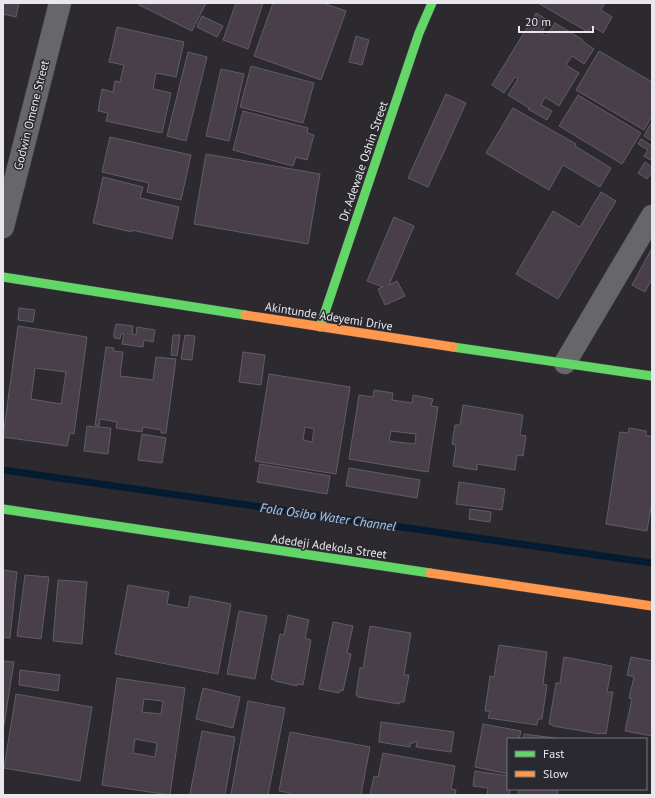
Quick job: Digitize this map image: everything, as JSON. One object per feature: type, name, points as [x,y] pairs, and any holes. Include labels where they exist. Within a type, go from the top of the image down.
[{"type":"street","name":"Godwin Omene Street","points":[[3,227],[60,3]]},
{"type":"street","name":"Dr. Adewale Oshin Street","points":[[320,327],[419,33],[432,3]]},
{"type":"street","points":[[565,363],[652,216]]},
{"type":"street","name":"Akintunde Adeyemi Drive","points":[[3,277],[320,327],[652,376]]},
{"type":"street","name":"Adedeji Adekola Street","points":[[3,509],[652,606]]},
{"type":"building","points":[[3,3],[19,3],[16,17],[3,14]]},
{"type":"building","points":[[140,3],[206,3],[192,31],[139,5]]},
{"type":"building","points":[[236,3],[263,3],[248,49],[223,40]]},
{"type":"building","points":[[273,3],[323,3],[346,11],[321,80],[254,56]]},
{"type":"building","points":[[538,3],[605,3],[601,10],[612,17],[603,33],[592,26],[588,32]]},
{"type":"building","points":[[536,13],[549,21],[541,33],[546,36],[555,23],[583,40],[582,41],[594,49],[584,64],[572,56],[566,65],[579,73],[559,106],[545,97],[541,105],[552,111],[547,120],[508,95],[518,79],[515,77],[504,93],[492,85]]},
{"type":"building","points":[[202,16],[223,26],[217,37],[197,27]]},
{"type":"building","points":[[117,27],[184,42],[176,77],[156,73],[153,89],[171,93],[162,133],[106,121],[108,113],[98,111],[102,89],[113,92],[115,81],[120,82],[124,65],[109,62]]},
{"type":"building","points":[[356,36],[369,40],[362,65],[349,62]]},
{"type":"building","points":[[599,51],[652,82],[652,116],[644,130],[576,90]]},
{"type":"building","points":[[188,52],[207,57],[186,141],[167,136]]},
{"type":"building","points":[[251,66],[314,83],[303,123],[240,107]]},
{"type":"building","points":[[221,69],[244,74],[229,141],[206,136]]},
{"type":"building","points":[[446,94],[466,103],[428,187],[408,178]]},
{"type":"building","points":[[578,95],[641,133],[622,164],[559,126]]},
{"type":"building","points":[[513,108],[576,144],[575,146],[611,168],[600,187],[563,165],[549,190],[486,153]]},
{"type":"building","points":[[243,111],[308,128],[307,133],[314,135],[307,160],[296,157],[293,166],[233,150]]},
{"type":"building","points":[[652,123],[652,141],[644,136]]},
{"type":"building","points":[[110,137],[191,155],[181,200],[147,192],[149,183],[102,172]]},
{"type":"building","points":[[641,139],[652,146],[652,155],[650,160],[644,156],[648,150],[638,144]]},
{"type":"building","points":[[206,154],[320,174],[308,244],[194,224]]},
{"type":"building","points":[[645,162],[652,167],[652,172],[647,179],[638,173]]},
{"type":"building","points":[[103,177],[143,187],[140,198],[179,207],[172,239],[93,223]]},
{"type":"building","points":[[601,192],[616,201],[558,299],[516,274],[553,211],[580,227]]},
{"type":"building","points":[[394,217],[414,226],[389,285],[397,281],[405,296],[385,305],[378,289],[383,287],[367,281]]},
{"type":"building","points":[[652,248],[652,279],[645,292],[632,285]]},
{"type":"building","points":[[19,308],[35,310],[33,322],[18,320]]},
{"type":"building","points":[[116,324],[133,326],[132,334],[136,335],[137,327],[155,330],[153,342],[144,340],[143,347],[122,344],[124,334],[121,334],[120,339],[114,338]]},
{"type":"building","points":[[18,326],[87,337],[74,434],[70,433],[67,446],[3,437]],"holes":[[[35,368],[66,372],[61,404],[31,399]]]},
{"type":"building","points":[[173,335],[180,335],[177,356],[171,355]]},
{"type":"building","points":[[185,335],[195,336],[192,360],[181,359]]},
{"type":"building","points":[[106,347],[114,348],[113,351],[123,352],[120,376],[153,380],[156,357],[176,359],[166,433],[161,433],[161,430],[143,427],[142,432],[116,428],[117,422],[100,419],[99,426],[95,425]]},
{"type":"building","points":[[243,352],[265,355],[261,385],[239,382]]},
{"type":"building","points":[[269,374],[350,387],[336,474],[255,461]],"holes":[[[305,427],[314,429],[312,442],[303,440]]]},
{"type":"building","points":[[374,390],[393,393],[392,400],[412,403],[413,395],[433,399],[431,406],[438,407],[428,472],[349,459],[359,395],[373,397]],"holes":[[[391,431],[416,434],[415,444],[389,441]]]},
{"type":"building","points":[[463,405],[523,415],[520,435],[526,436],[523,456],[517,455],[515,470],[477,464],[477,470],[453,466],[456,445],[452,444],[455,425],[460,425]]},
{"type":"building","points":[[87,426],[111,428],[108,454],[84,451]]},
{"type":"building","points":[[629,428],[646,431],[646,436],[652,436],[652,501],[647,531],[606,524],[620,432],[628,433]]},
{"type":"building","points":[[142,434],[166,438],[162,463],[138,460]]},
{"type":"building","points":[[260,464],[330,476],[327,494],[257,482]]},
{"type":"building","points":[[349,468],[420,480],[417,498],[346,486]]},
{"type":"building","points":[[459,482],[505,489],[502,510],[456,504]]},
{"type":"building","points":[[470,509],[491,512],[490,522],[469,519]]},
{"type":"building","points":[[3,570],[17,572],[10,638],[3,637]]},
{"type":"building","points":[[25,575],[49,577],[41,639],[17,636]]},
{"type":"building","points":[[58,580],[87,582],[82,644],[53,641]]},
{"type":"building","points":[[128,585],[169,592],[167,604],[188,608],[190,596],[231,604],[218,674],[115,654]]},
{"type":"building","points":[[239,611],[267,616],[255,679],[227,674]]},
{"type":"building","points":[[288,615],[309,620],[305,638],[311,640],[303,685],[297,684],[297,686],[271,679],[280,634],[284,635]]},
{"type":"building","points":[[333,622],[353,626],[347,653],[351,654],[343,691],[340,690],[339,693],[319,689]]},
{"type":"building","points":[[370,626],[411,633],[404,675],[409,675],[404,702],[400,702],[399,704],[358,697],[358,695],[356,695],[360,668],[363,668]]},
{"type":"building","points":[[499,645],[547,652],[543,684],[547,685],[542,719],[538,719],[537,725],[488,718],[490,711],[485,711],[490,676],[494,677]]},
{"type":"building","points":[[564,657],[612,666],[607,692],[613,692],[606,734],[553,726],[549,724],[556,683],[560,683]]},
{"type":"building","points":[[631,657],[652,661],[652,736],[625,731],[632,699],[629,698],[634,677],[627,675]]},
{"type":"building","points":[[3,661],[14,662],[3,731]]},
{"type":"building","points":[[20,670],[60,675],[58,691],[19,685]]},
{"type":"building","points":[[117,678],[185,688],[170,795],[102,785]],"holes":[[[144,699],[163,701],[161,714],[142,712]],[[135,739],[157,743],[155,757],[133,753]]]},
{"type":"building","points":[[203,688],[240,697],[233,728],[196,719]]},
{"type":"building","points":[[16,694],[92,707],[80,781],[4,768]]},
{"type":"building","points":[[248,701],[285,708],[268,795],[231,794]]},
{"type":"building","points":[[381,722],[454,732],[451,752],[416,747],[417,742],[415,741],[414,743],[410,743],[410,747],[379,742]]},
{"type":"building","points":[[483,724],[521,731],[519,738],[507,738],[507,774],[475,767]]},
{"type":"building","points":[[202,731],[235,737],[225,795],[190,794]]},
{"type":"building","points":[[290,732],[370,747],[361,795],[290,795],[290,793],[279,791]]},
{"type":"building","points":[[524,734],[555,738],[523,738]]},
{"type":"building","points":[[383,753],[455,766],[451,789],[456,790],[455,795],[370,795],[374,776],[378,777]]},
{"type":"building","points":[[475,771],[507,776],[507,790],[510,790],[509,795],[487,795],[488,788],[473,786]]},
{"type":"building","points":[[519,790],[558,790],[557,795],[518,795]]},
{"type":"waterway","name":"Fola Osibo Water Channel","points":[[3,470],[652,563]]},
{"type":"traffic: fast","points":[[320,327],[419,33],[432,3]]},
{"type":"traffic: fast","points":[[3,277],[245,315]]},
{"type":"traffic: fast","points":[[453,347],[652,376]]},
{"type":"traffic: fast","points":[[3,509],[430,573]]},
{"type":"traffic: slow","points":[[245,315],[453,347]]},
{"type":"traffic: slow","points":[[430,573],[652,606]]}]
